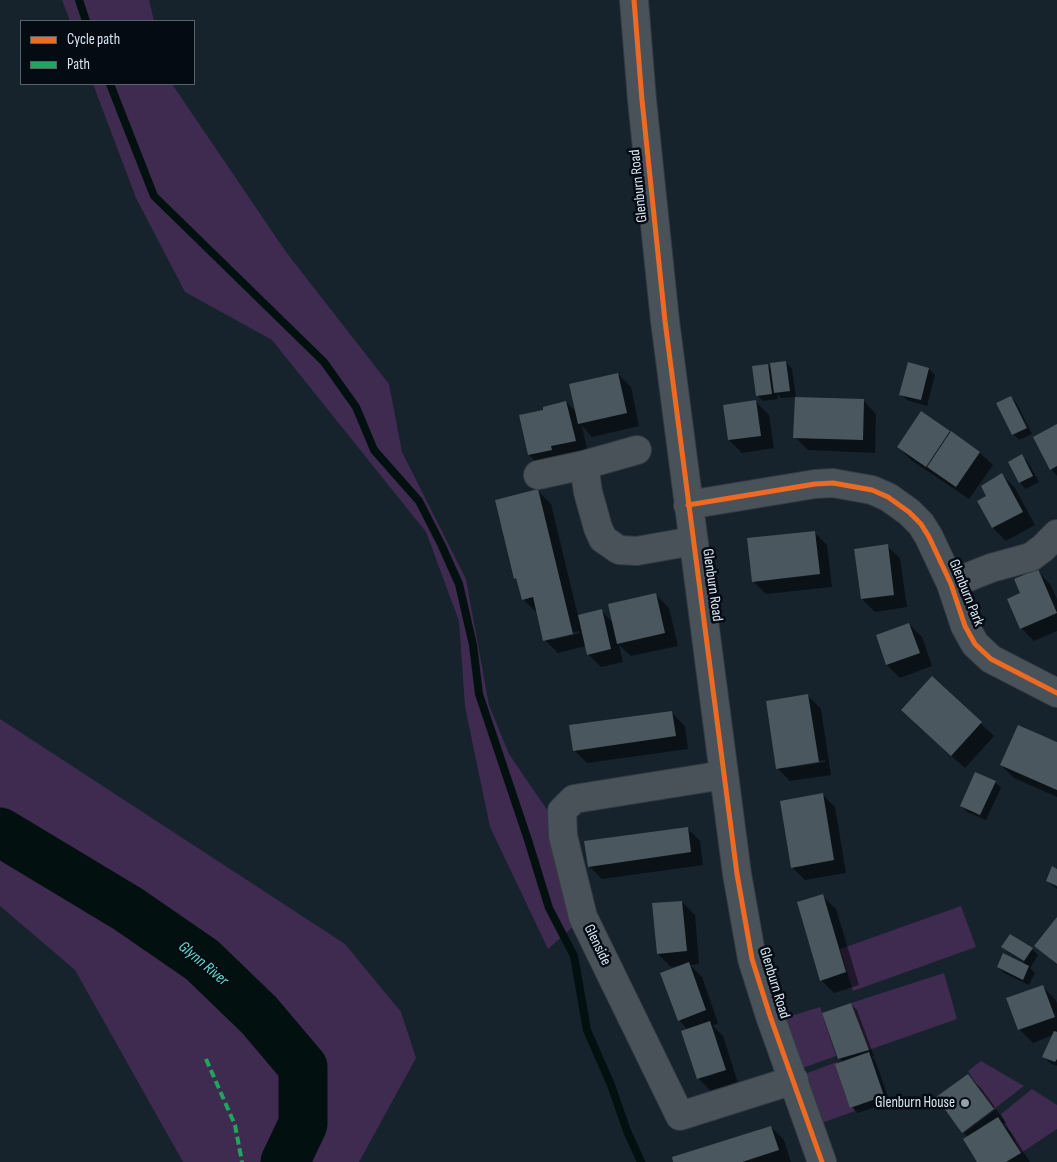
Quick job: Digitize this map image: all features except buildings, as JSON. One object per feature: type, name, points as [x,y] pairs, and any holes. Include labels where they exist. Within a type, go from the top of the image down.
[{"type":"street","name":"Glenburn Road","points":[[634,0],[642,100],[667,331],[737,874],[752,959],[770,1016],[822,1162]]},
{"type":"street","points":[[538,475],[584,465],[637,450]]},
{"type":"street","points":[[584,465],[598,528],[608,544],[619,550],[631,552],[693,541]]},
{"type":"street","name":"Glenburn Park","points":[[688,505],[815,484],[833,483],[872,490],[888,497],[909,512],[921,524],[929,537],[951,584],[965,626],[975,644],[991,659],[1057,693]]},
{"type":"street","points":[[951,584],[991,568],[1031,557],[1057,534]]},
{"type":"street","name":"Glenside","points":[[724,775],[574,799],[562,811],[563,836],[583,917],[680,1116],[794,1080]]},
{"type":"shaded area","points":[[62,0],[149,0],[154,20],[70,20]]},
{"type":"shaded area","points":[[93,85],[173,85],[286,252],[389,384],[402,452],[466,579],[489,705],[509,754],[556,823],[575,925],[548,949],[490,827],[465,707],[459,621],[426,532],[272,340],[185,292],[136,198]]},
{"type":"shaded area","points":[[0,719],[345,944],[401,1012],[416,1058],[359,1162],[183,1162],[75,970],[0,906]]},
{"type":"shaded area","points":[[961,906],[976,947],[853,991],[840,949]]},
{"type":"shaded area","points":[[944,973],[957,1019],[869,1050],[851,1003]]},
{"type":"shaded area","points":[[820,1007],[836,1056],[797,1070],[781,1019]]},
{"type":"shaded area","points":[[981,1061],[1024,1086],[994,1109],[991,1108],[968,1071]]},
{"type":"shaded area","points":[[837,1062],[855,1111],[819,1124],[802,1075]]},
{"type":"shaded area","points":[[1032,1089],[1057,1105],[1057,1129],[1021,1153],[1001,1114]]},
{"type":"waterway","points":[[79,0],[86,20]]},
{"type":"waterway","points":[[110,85],[154,196],[324,362],[356,407],[374,450],[419,501],[441,544],[459,584],[473,645],[479,694],[549,908],[574,956],[587,1030],[641,1162]]},
{"type":"waterway","name":"Glynn River","points":[[0,832],[128,909],[202,960],[259,1015],[303,1067],[303,1124],[285,1162]]},
{"type":"marked path","points":[[206,1059],[235,1125],[242,1162]]},
{"type":"cycle path","points":[[634,0],[642,100],[665,321],[737,874],[752,959],[770,1016],[822,1162]]},
{"type":"cycle path","points":[[688,505],[815,484],[833,483],[872,490],[888,497],[909,512],[921,524],[929,537],[951,584],[965,626],[975,644],[991,659],[1057,693]]},
{"type":"place","name":"Glenburn House","points":[[965,1103]]}]
